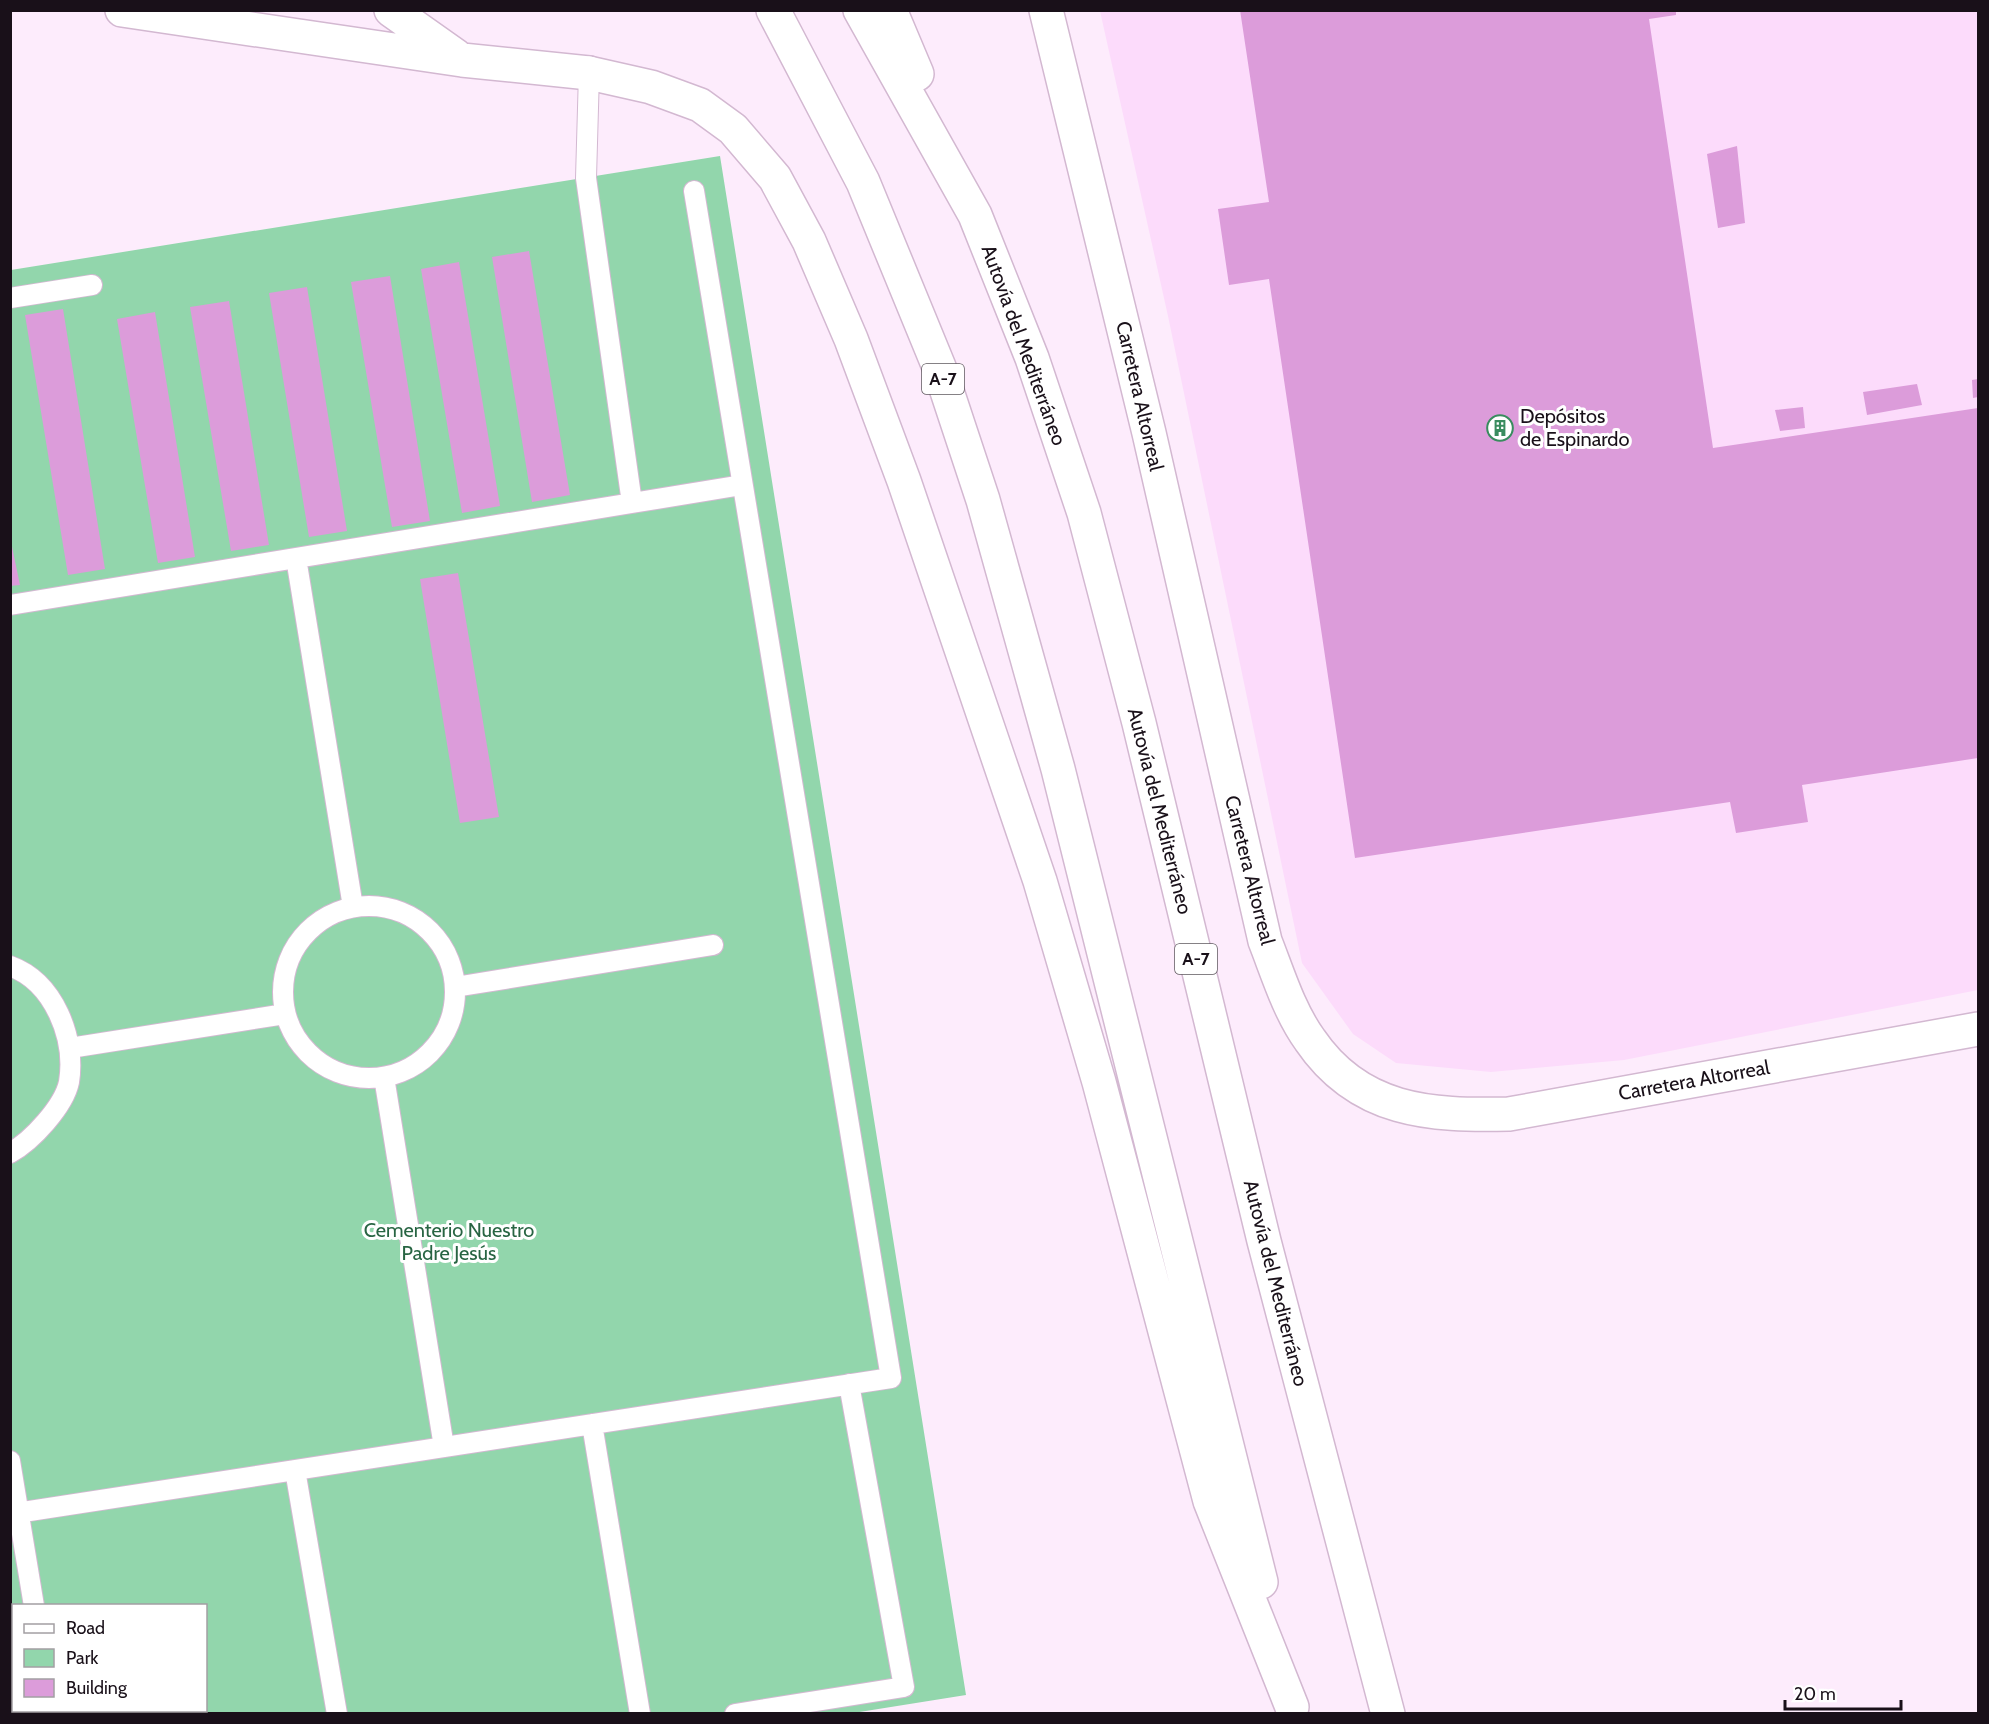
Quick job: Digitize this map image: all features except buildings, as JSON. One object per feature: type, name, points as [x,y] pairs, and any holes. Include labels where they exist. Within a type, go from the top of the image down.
[{"type":"main road","points":[[122,10],[462,60],[589,73],[651,87],[700,105],[733,129],[775,178],[813,252],[851,339],[904,481],[1040,881],[1099,1082],[1210,1501],[1292,1710]]},
{"type":"main road","points":[[391,10],[462,60]]},
{"type":"main road","name":"A-7","points":[[773,10],[867,192],[939,367],[983,500],[1023,637],[1061,781],[1292,1710]]},
{"type":"main road","name":"Autovía del Mediterráneo","points":[[860,10],[975,215],[1032,358],[1084,513],[1139,723],[1264,1241],[1388,1713]]},
{"type":"main road","points":[[890,10],[975,215]]},
{"type":"main road","name":"Carretera Altorreal","points":[[1046,10],[1149,433],[1265,940],[1288,998],[1310,1040],[1341,1076],[1374,1096],[1416,1111],[1458,1115],[1509,1114],[1978,1029]]},
{"type":"lane","points":[[589,73],[586,178],[632,503]]},
{"type":"lane","points":[[15,1514],[891,1378],[694,191]]},
{"type":"lane","points":[[10,298],[92,285]]},
{"type":"lane","points":[[10,605],[742,485]]},
{"type":"lane","points":[[296,558],[353,907]]},
{"type":"lane","points":[[353,907],[382,907],[410,916],[433,934],[448,959],[455,987],[453,1012],[444,1035],[428,1055],[414,1065],[384,1077],[359,1078],[334,1071],[312,1057],[295,1038],[285,1014],[283,986],[287,968],[290,958],[305,934],[327,917],[353,907]]},
{"type":"lane","points":[[455,987],[713,945]]},
{"type":"lane","points":[[10,966],[23,971],[48,995],[63,1022],[70,1048],[69,1084],[55,1109],[38,1132],[10,1153]]},
{"type":"lane","points":[[70,1048],[285,1014]]},
{"type":"lane","points":[[384,1077],[444,1447]]},
{"type":"lane","points":[[735,1713],[904,1687],[849,1384]]},
{"type":"lane","points":[[592,1424],[640,1713]]},
{"type":"lane","points":[[10,1461],[15,1514],[34,1604]]},
{"type":"lane","points":[[294,1470],[337,1713]]},
{"type":"shaded area","points":[[1100,11],[1978,11],[1978,990],[1624,1060],[1491,1072],[1396,1063],[1353,1034],[1302,963],[1168,316]]},
{"type":"green space","name":"Cementerio Nuestro Padre Jesús","points":[[720,156],[966,1695],[847,1714],[11,1714],[11,270]]},
{"type":"place","name":"Depósitos de Espinardo","points":[[1500,428]]}]
